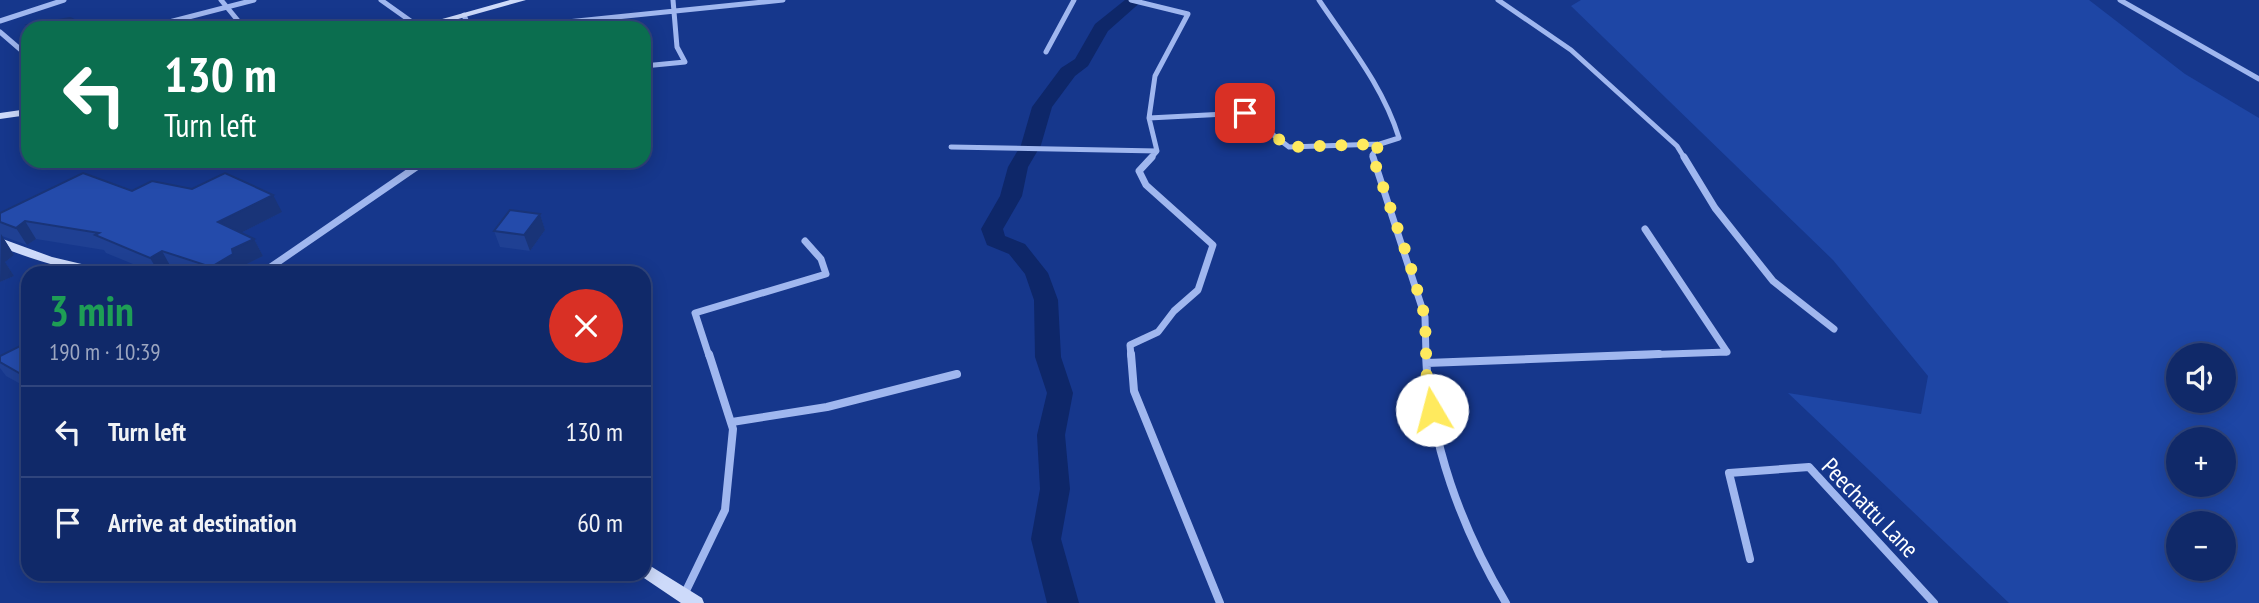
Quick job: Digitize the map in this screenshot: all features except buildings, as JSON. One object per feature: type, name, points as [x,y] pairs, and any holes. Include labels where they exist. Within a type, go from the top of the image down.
[{"type":"street","points":[[0,21],[64,0]]},
{"type":"street","points":[[221,0],[239,21]]},
{"type":"street","points":[[173,21],[254,0]]},
{"type":"street","points":[[381,0],[409,21]]},
{"type":"street","points":[[440,21],[521,0]]},
{"type":"street","points":[[651,65],[685,62],[677,47],[673,0]]},
{"type":"street","points":[[581,21],[783,0]]},
{"type":"street","points":[[1046,52],[1074,0]]},
{"type":"street","points":[[1149,118],[1245,113],[1289,147],[1380,144],[1399,138],[1394,117],[1350,42],[1319,0]]},
{"type":"street","points":[[1498,0],[1571,50],[1677,146],[1715,208],[1773,281],[1834,329]]},
{"type":"street","points":[[2120,0],[2259,79]]},
{"type":"street","points":[[1135,1],[1188,14],[1155,76],[1149,118],[1157,151]]},
{"type":"street","points":[[464,15],[466,21]]},
{"type":"street","points":[[0,32],[21,50]]},
{"type":"street","points":[[0,116],[21,113]]},
{"type":"street","points":[[1380,144],[1372,155],[1409,261],[1425,317],[1427,385],[1442,460],[1484,566],[1506,603]]},
{"type":"street","points":[[951,147],[1157,151]]},
{"type":"street","points":[[1157,151],[1139,171],[1146,185],[1213,245],[1198,290],[1174,312],[1158,332],[1130,345],[1134,391],[1220,603]]},
{"type":"street","points":[[272,266],[415,168]]},
{"type":"street","points":[[1427,363],[1727,352],[1645,229]]},
{"type":"street","points":[[651,574],[690,599],[725,510],[732,422],[695,313],[826,274],[821,260],[805,241]]},
{"type":"street","points":[[0,242],[73,266]]},
{"type":"street","points":[[732,422],[827,407],[957,374]]},
{"type":"street","name":"Peechattu Lane","points":[[1750,559],[1729,473],[1809,467],[1934,603]]},
{"type":"shaded area","points":[[1581,0],[2089,0],[2185,74],[2259,118],[2259,603],[2009,603],[1788,393],[1921,414],[1928,376],[1833,260],[1571,6]]},
{"type":"waterway","points":[[1063,603],[1046,539],[1055,489],[1051,435],[1060,393],[1048,357],[1046,300],[1036,273],[1017,249],[995,240],[992,229],[1011,196],[1018,167],[1031,145],[1042,107],[1068,72],[1082,62],[1101,28],[1135,0]]},
{"type":"route","points":[[1245,113],[1289,147],[1380,144],[1372,155],[1374,164],[1389,200],[1425,317],[1427,385],[1432,410]]}]
